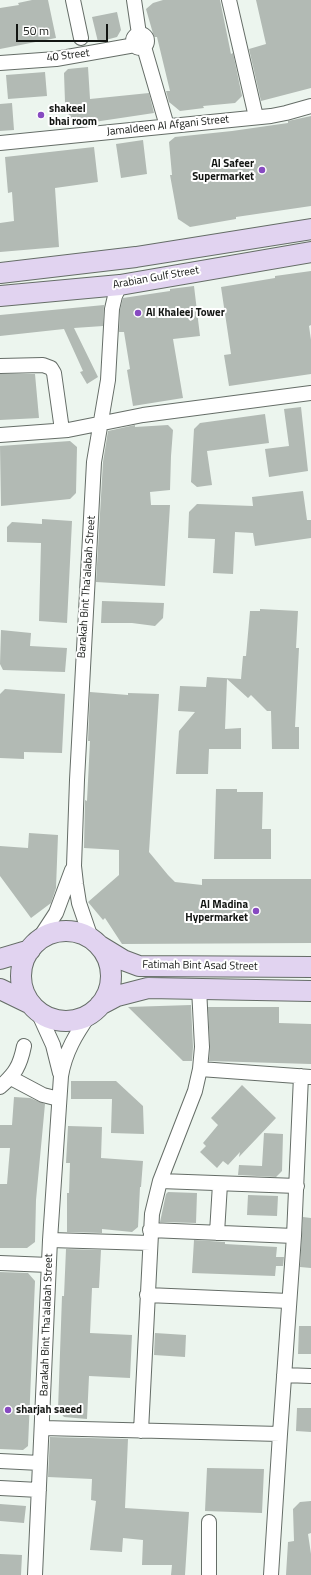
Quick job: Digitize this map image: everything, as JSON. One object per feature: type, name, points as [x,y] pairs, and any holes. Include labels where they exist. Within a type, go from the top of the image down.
[{"type":"street","points":[[73,0],[81,38]]},
{"type":"street","points":[[229,0],[256,117]]},
{"type":"street","points":[[136,1],[139,42],[167,126]]},
{"type":"street","name":"40 Street","points":[[0,63],[63,58],[139,42]]},
{"type":"street","name":"Jamaldeen Al Afgani Street","points":[[0,143],[286,114],[311,106]]},
{"type":"street","name":"Arabian Gulf Street","points":[[0,273],[173,252],[311,229]]},
{"type":"street","points":[[120,285],[146,271],[172,263],[176,258],[173,252]]},
{"type":"street","name":"Arabian Gulf Street","points":[[0,296],[120,285],[311,252]]},
{"type":"street","name":"Barakah Bint Tha'alabah Street","points":[[93,940],[79,903],[74,866],[81,683],[94,462],[108,380],[112,309],[115,296],[120,285]]},
{"type":"street","points":[[94,288],[112,309]]},
{"type":"street","points":[[0,366],[43,365],[51,368],[54,372],[62,430]]},
{"type":"street","points":[[0,435],[62,430],[100,422],[311,392]]},
{"type":"street","name":"Barakah Bint Tha'alabah Street","points":[[33,946],[56,913],[74,866]]},
{"type":"street","points":[[0,959],[33,946],[49,934],[63,931],[78,932],[93,940],[106,956],[111,973],[109,990],[95,1010],[73,1020],[55,1020],[0,989]]},
{"type":"street","name":"Fatimah Bint Asad Street","points":[[93,940],[108,952],[138,966],[311,967]]},
{"type":"street","points":[[33,946],[23,962],[21,976],[23,990],[34,1007]]},
{"type":"street","name":"Fatimah Bint Asad Street","points":[[95,1010],[117,996],[148,988],[311,990]]},
{"type":"street","points":[[141,1431],[150,1237],[154,1203],[172,1146],[192,1098],[200,1069],[202,1047],[199,988]]},
{"type":"street","name":"Barakah Bint Tha'alabah Street","points":[[34,1007],[53,1045],[61,1076]]},
{"type":"street","name":"Barakah Bint Tha'alabah Street","points":[[36,1575],[50,1240],[61,1076],[63,1062],[70,1045],[95,1010]]},
{"type":"street","points":[[0,1087],[11,1078],[20,1063],[24,1046]]},
{"type":"street","points":[[200,1069],[306,1076],[305,1126],[297,1186],[271,1575]]},
{"type":"street","points":[[11,1078],[43,1095],[59,1099]]},
{"type":"street","points":[[160,1181],[297,1186]]},
{"type":"street","points":[[217,1233],[220,1184]]},
{"type":"street","points":[[50,1240],[217,1233],[294,1236]]},
{"type":"street","points":[[0,1263],[49,1265]]},
{"type":"street","points":[[147,1295],[289,1301]]},
{"type":"street","points":[[284,1375],[311,1376]]},
{"type":"street","points":[[43,1428],[280,1434]]},
{"type":"street","points":[[0,1461],[40,1463]]},
{"type":"street","points":[[0,1488],[39,1490]]},
{"type":"street","points":[[209,1522],[209,1575]]},
{"type":"building","points":[[32,0],[48,0],[56,38],[0,49],[0,8],[19,5],[18,3]]},
{"type":"building","points":[[163,0],[220,0],[231,54],[233,53],[242,96],[235,103],[203,106],[204,108],[180,111],[169,102],[166,91],[170,91],[157,37],[154,37],[146,9],[153,3]]},
{"type":"building","points":[[256,0],[311,0],[311,88],[261,101],[249,49],[266,44]]},
{"type":"building","points":[[117,12],[121,30],[117,37],[98,42],[92,17]]},
{"type":"building","points":[[88,67],[90,99],[149,93],[154,113],[74,125],[70,119],[65,102],[64,73],[68,69]]},
{"type":"building","points":[[45,72],[47,96],[8,99],[6,75]]},
{"type":"building","points":[[12,103],[14,130],[0,131],[0,104]]},
{"type":"building","points":[[311,116],[311,206],[236,217],[236,219],[190,227],[178,219],[170,175],[172,175],[169,142],[175,137],[288,123],[288,121]]},
{"type":"building","points":[[143,140],[147,174],[121,178],[116,144]]},
{"type":"building","points":[[94,147],[98,182],[55,188],[59,247],[0,252],[0,223],[14,221],[12,192],[8,193],[5,157]]},
{"type":"building","points":[[311,271],[311,325],[309,326],[311,340],[311,374],[229,386],[224,355],[231,354],[221,287],[275,278],[275,276]]},
{"type":"building","points":[[194,286],[200,336],[173,339],[183,398],[133,406],[127,370],[130,369],[124,332],[119,332],[120,310],[123,298]]},
{"type":"building","points":[[104,305],[103,326],[74,328],[98,377],[87,384],[80,372],[83,371],[64,329],[0,336],[0,315]]},
{"type":"building","points":[[0,374],[35,374],[39,418],[0,420]]},
{"type":"building","points":[[301,407],[308,471],[269,477],[265,449],[289,446],[284,409]]},
{"type":"building","points":[[265,414],[269,443],[207,451],[212,485],[197,487],[191,482],[194,429],[200,423]]},
{"type":"building","points":[[135,425],[135,427],[168,425],[173,430],[170,490],[150,492],[151,505],[170,505],[165,586],[96,582],[103,462],[108,431]]},
{"type":"building","points":[[70,441],[77,447],[76,493],[70,499],[1,506],[0,446]]},
{"type":"building","points":[[303,491],[307,520],[311,520],[311,538],[255,546],[253,533],[235,532],[233,574],[213,573],[215,539],[188,538],[189,512],[197,504],[253,506],[252,497]]},
{"type":"building","points":[[42,519],[72,521],[67,623],[39,621],[41,543],[7,542],[7,527],[12,522],[42,524]]},
{"type":"building","points":[[102,601],[164,603],[163,618],[155,626],[132,623],[101,623]]},
{"type":"building","points":[[260,609],[298,611],[296,648],[299,648],[295,727],[299,727],[299,749],[272,749],[271,711],[267,711],[251,695],[248,698],[227,679],[225,729],[241,728],[241,749],[209,749],[208,774],[176,774],[179,731],[195,712],[178,711],[180,686],[206,687],[207,677],[241,679],[243,656],[246,656],[250,611],[260,611]]},
{"type":"building","points":[[1,630],[31,633],[30,646],[67,648],[65,672],[3,670],[0,664]]},
{"type":"building","points":[[5,689],[65,694],[62,753],[24,752],[24,759],[0,758],[0,694]]},
{"type":"building","points":[[90,692],[128,695],[128,693],[159,694],[149,852],[168,875],[175,882],[202,885],[202,879],[311,879],[311,943],[122,944],[105,918],[103,920],[88,902],[119,875],[119,850],[84,848],[85,800],[87,801],[90,741],[88,741]]},
{"type":"building","points":[[216,789],[237,789],[237,792],[263,792],[262,829],[271,829],[271,859],[214,859]]},
{"type":"building","points":[[29,833],[58,835],[56,888],[51,903],[31,918],[0,876],[0,846],[28,848]]},
{"type":"building","points":[[191,1005],[193,1047],[192,1061],[183,1061],[128,1007]]},
{"type":"building","points":[[208,1007],[279,1007],[279,1023],[311,1024],[311,1064],[209,1061],[210,1047]]},
{"type":"building","points":[[71,1081],[116,1081],[143,1106],[144,1134],[111,1133],[112,1099],[71,1099]]},
{"type":"building","points":[[242,1085],[276,1118],[239,1157],[240,1152],[228,1165],[223,1161],[217,1168],[200,1152],[206,1146],[203,1143],[218,1125],[211,1118]]},
{"type":"building","points":[[14,1097],[30,1098],[45,1104],[36,1200],[35,1242],[27,1248],[0,1248],[0,1184],[7,1184],[10,1148],[0,1148],[0,1125],[12,1125]]},
{"type":"building","points":[[68,1126],[102,1127],[101,1158],[143,1161],[138,1227],[132,1232],[102,1229],[102,1233],[67,1232],[67,1193],[69,1193],[70,1163],[66,1163]]},
{"type":"building","points":[[264,1133],[283,1134],[282,1171],[276,1177],[238,1175],[239,1165],[262,1166]]},
{"type":"building","points":[[168,1192],[197,1193],[196,1223],[160,1222],[166,1194]]},
{"type":"building","points":[[248,1195],[278,1196],[277,1216],[247,1215]]},
{"type":"building","points":[[303,1217],[311,1218],[311,1268],[300,1267]]},
{"type":"building","points":[[194,1240],[225,1242],[225,1244],[277,1247],[276,1257],[284,1257],[283,1266],[276,1266],[275,1276],[192,1273]]},
{"type":"building","points":[[66,1249],[101,1250],[99,1288],[92,1288],[90,1333],[132,1335],[130,1378],[89,1376],[87,1419],[64,1417],[58,1410],[62,1296],[64,1296]]},
{"type":"building","points":[[0,1272],[28,1273],[35,1281],[28,1446],[23,1450],[0,1449]]},
{"type":"building","points":[[299,1326],[311,1326],[311,1354],[298,1354]]},
{"type":"building","points":[[155,1333],[186,1335],[185,1357],[154,1355]]},
{"type":"building","points":[[297,1408],[311,1408],[311,1432],[296,1431]]},
{"type":"building","points":[[50,1437],[128,1439],[125,1508],[189,1512],[185,1575],[171,1575],[172,1565],[142,1565],[143,1540],[123,1538],[122,1552],[90,1550],[96,1501],[91,1500],[92,1479],[48,1477]]},
{"type":"building","points":[[207,1468],[264,1469],[262,1513],[205,1511]]},
{"type":"building","points":[[311,1501],[311,1533],[308,1534],[311,1554],[311,1575],[286,1575],[288,1542],[294,1541],[293,1509],[300,1502]]},
{"type":"building","points":[[0,1504],[26,1506],[24,1523],[0,1521]]},
{"type":"building","points":[[0,1554],[22,1555],[21,1575],[0,1575]]},
{"type":"place","name":"shakeel bhai room","points":[[41,115]]},
{"type":"place","name":"Al Safeer Supermarket","points":[[262,170]]},
{"type":"place","name":"Al Khaleej Tower","points":[[138,313]]},
{"type":"place","name":"Al Madina Hypermarket","points":[[256,911]]},
{"type":"place","name":"sharjah saeed","points":[[8,1410]]}]
